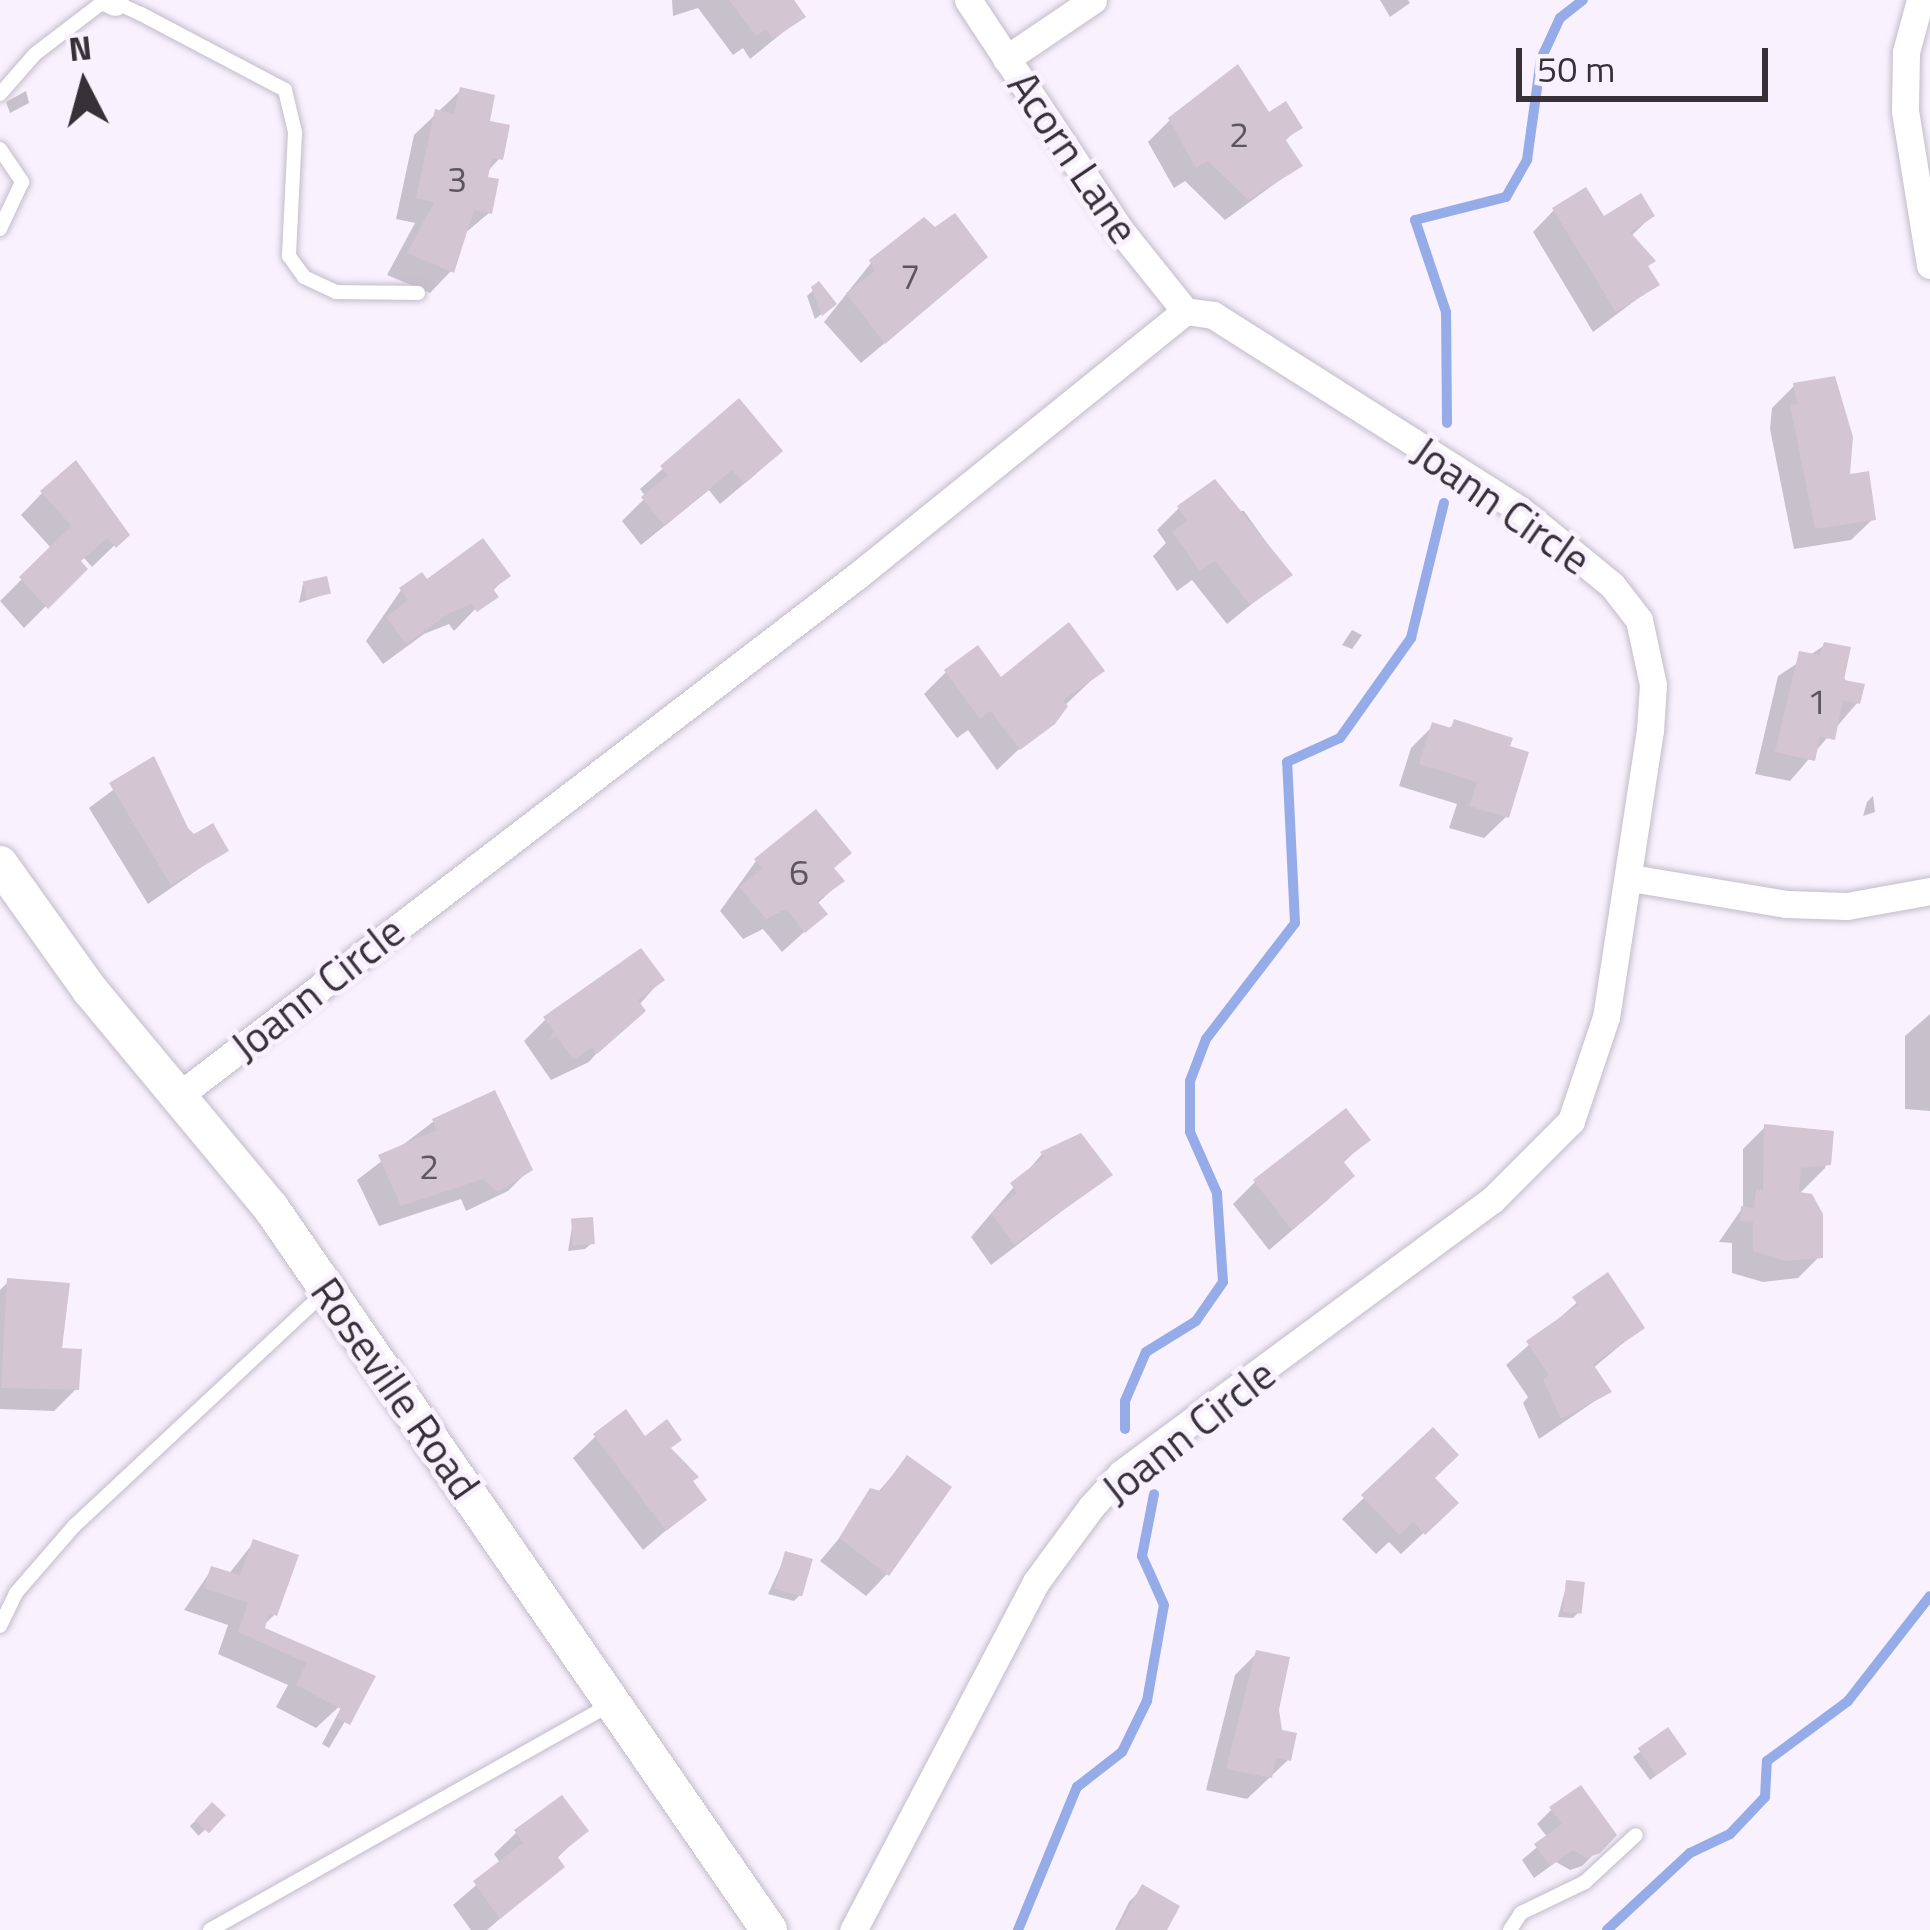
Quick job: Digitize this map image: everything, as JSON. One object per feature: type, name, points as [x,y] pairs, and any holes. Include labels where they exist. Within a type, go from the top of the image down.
[{"type":"street","name":"Acorn Lane","points":[[968,0],[1185,311]]},
{"type":"street","points":[[1006,59],[1093,0]]},
{"type":"street","points":[[1920,0],[1906,52],[1905,111],[1930,265]]},
{"type":"street","name":"Joann Circle","points":[[177,1097],[857,576],[1185,311],[1213,315],[1519,509],[1612,585],[1640,620],[1653,685],[1631,878],[1592,1078],[1571,1121],[1492,1200],[1121,1474],[1090,1507],[1036,1582],[853,1930]]},
{"type":"street","name":"Roseville Road","points":[[0,864],[177,1097],[271,1208],[769,1930]]},
{"type":"street","points":[[1631,878],[1787,904],[1847,906],[1930,891]]},
{"type":"lane","points":[[0,94],[35,54],[113,1],[285,90],[295,132],[290,256],[304,278],[336,292],[418,293]]},
{"type":"lane","points":[[0,149],[22,182],[0,229]]},
{"type":"lane","points":[[0,1626],[16,1593],[74,1526],[328,1289]]},
{"type":"lane","points":[[210,1930],[613,1703]]},
{"type":"lane","points":[[1510,1930],[1521,1913],[1585,1882],[1636,1835]]},
{"type":"building","points":[[729,0],[794,0],[806,17],[773,39],[766,29],[756,36]]},
{"type":"building","points":[[1238,64],[1269,112],[1286,101],[1303,128],[1285,139],[1303,166],[1248,200],[1208,161],[1196,168],[1168,118]]},
{"type":"building","points":[[460,87],[495,95],[490,121],[510,125],[503,160],[492,158],[488,177],[499,179],[492,214],[474,210],[454,273],[407,253],[434,202],[416,198],[435,109],[454,114]]},
{"type":"building","points":[[1586,187],[1604,216],[1641,193],[1655,216],[1630,232],[1656,261],[1648,266],[1660,285],[1616,312],[1552,208]]},
{"type":"building","points":[[955,213],[988,257],[885,344],[846,293],[875,271],[869,260],[924,217],[935,227]]},
{"type":"building","points":[[819,281],[837,304],[822,316],[811,287]]},
{"type":"building","points":[[1835,376],[1853,437],[1850,474],[1869,471],[1876,520],[1815,529],[1790,405],[1797,404],[1793,383]]},
{"type":"building","points":[[739,398],[783,451],[744,484],[732,470],[665,526],[641,497],[668,475],[660,466]]},
{"type":"building","points":[[76,460],[130,535],[116,548],[107,538],[81,561],[88,569],[48,609],[19,577],[71,526],[40,491]]},
{"type":"building","points":[[1215,479],[1293,575],[1250,605],[1215,561],[1200,571],[1172,532],[1187,521],[1177,506]]},
{"type":"building","points":[[483,538],[511,576],[493,589],[499,597],[477,612],[471,604],[450,613],[406,644],[386,617],[408,600],[399,588],[422,572],[427,579]]},
{"type":"building","points":[[327,576],[331,594],[307,599],[303,582]]},
{"type":"building","points":[[1069,622],[1105,671],[1063,700],[1068,706],[1055,724],[1020,750],[991,711],[980,719],[944,670],[978,645],[1001,677]]},
{"type":"building","points":[[1824,642],[1851,647],[1844,680],[1865,684],[1860,704],[1843,700],[1835,740],[1820,737],[1815,761],[1775,752],[1799,651],[1820,655]]},
{"type":"building","points":[[1454,719],[1513,738],[1510,746],[1529,752],[1509,818],[1469,806],[1477,782],[1419,764],[1432,722],[1451,728]]},
{"type":"building","points":[[154,756],[188,828],[194,834],[213,823],[229,851],[171,885],[109,783]]},
{"type":"building","points":[[816,809],[852,853],[834,868],[845,881],[817,901],[828,914],[805,933],[786,909],[766,919],[739,887],[762,868],[754,859]]},
{"type":"building","points":[[641,948],[665,980],[638,1000],[646,1011],[597,1054],[592,1047],[574,1060],[556,1036],[547,1042],[554,1032],[543,1017]]},
{"type":"building","points":[[495,1090],[533,1170],[498,1192],[483,1179],[401,1206],[378,1155],[437,1130],[432,1119]]},
{"type":"building","points":[[1346,1108],[1371,1140],[1343,1161],[1355,1176],[1292,1230],[1253,1180]]},
{"type":"building","points":[[1764,1124],[1834,1131],[1831,1165],[1801,1168],[1799,1192],[1812,1194],[1823,1214],[1823,1258],[1786,1261],[1753,1251],[1753,1222],[1740,1221],[1741,1206],[1754,1208],[1756,1189],[1763,1190]]},
{"type":"building","points":[[1081,1133],[1113,1175],[1014,1245],[991,1213],[1017,1193],[1010,1183],[1044,1157],[1040,1152]]},
{"type":"building","points":[[593,1217],[595,1244],[573,1245],[571,1219]]},
{"type":"building","points":[[1608,1272],[1645,1328],[1593,1364],[1612,1392],[1561,1419],[1543,1379],[1549,1375],[1526,1341],[1578,1305],[1572,1297]]},
{"type":"building","points":[[7,1278],[70,1283],[62,1348],[82,1349],[79,1390],[1,1388]]},
{"type":"building","points":[[626,1409],[645,1436],[667,1419],[682,1440],[671,1448],[699,1477],[693,1481],[707,1500],[666,1531],[593,1434]]},
{"type":"building","points":[[1433,1427],[1459,1455],[1435,1478],[1459,1503],[1425,1535],[1413,1522],[1399,1535],[1361,1495]]},
{"type":"building","points":[[907,1455],[952,1487],[889,1576],[839,1538],[870,1488],[881,1491]]},
{"type":"building","points":[[253,1539],[299,1555],[277,1616],[269,1613],[265,1628],[376,1676],[350,1725],[336,1718],[341,1709],[296,1685],[307,1663],[238,1632],[248,1603],[204,1588],[211,1566],[240,1575]]},
{"type":"building","points":[[785,1551],[813,1559],[802,1596],[774,1588]]},
{"type":"building","points":[[1566,1580],[1585,1582],[1582,1614],[1563,1612]]},
{"type":"building","points":[[1256,1650],[1290,1657],[1279,1710],[1282,1730],[1297,1733],[1291,1761],[1276,1758],[1272,1778],[1226,1769]]},
{"type":"building","points":[[1668,1727],[1687,1754],[1657,1775],[1638,1748]]},
{"type":"building","points":[[1581,1785],[1617,1835],[1600,1853],[1586,1858],[1573,1850],[1550,1866],[1534,1844],[1562,1824],[1549,1807]]},
{"type":"building","points":[[562,1795],[589,1831],[557,1856],[565,1867],[500,1919],[473,1881],[523,1843],[514,1830]]},
{"type":"building","points":[[212,1802],[226,1815],[209,1833],[195,1820]]},
{"type":"building","points":[[1142,1884],[1180,1906],[1167,1930],[1117,1930]]},
{"type":"waterway","points":[[1447,423],[1446,312],[1415,220],[1506,197],[1527,160],[1541,59],[1560,18],[1583,0]]},
{"type":"waterway","points":[[1125,1429],[1125,1401],[1146,1352],[1196,1321],[1223,1282],[1217,1193],[1190,1132],[1190,1081],[1206,1039],[1295,923],[1287,762],[1340,738],[1411,638],[1444,503]]},
{"type":"waterway","points":[[1018,1930],[1077,1787],[1122,1752],[1147,1701],[1164,1605],[1142,1556],[1154,1494]]},
{"type":"waterway","points":[[1607,1930],[1690,1853],[1730,1834],[1765,1797],[1767,1761],[1848,1701],[1930,1596]]}]
